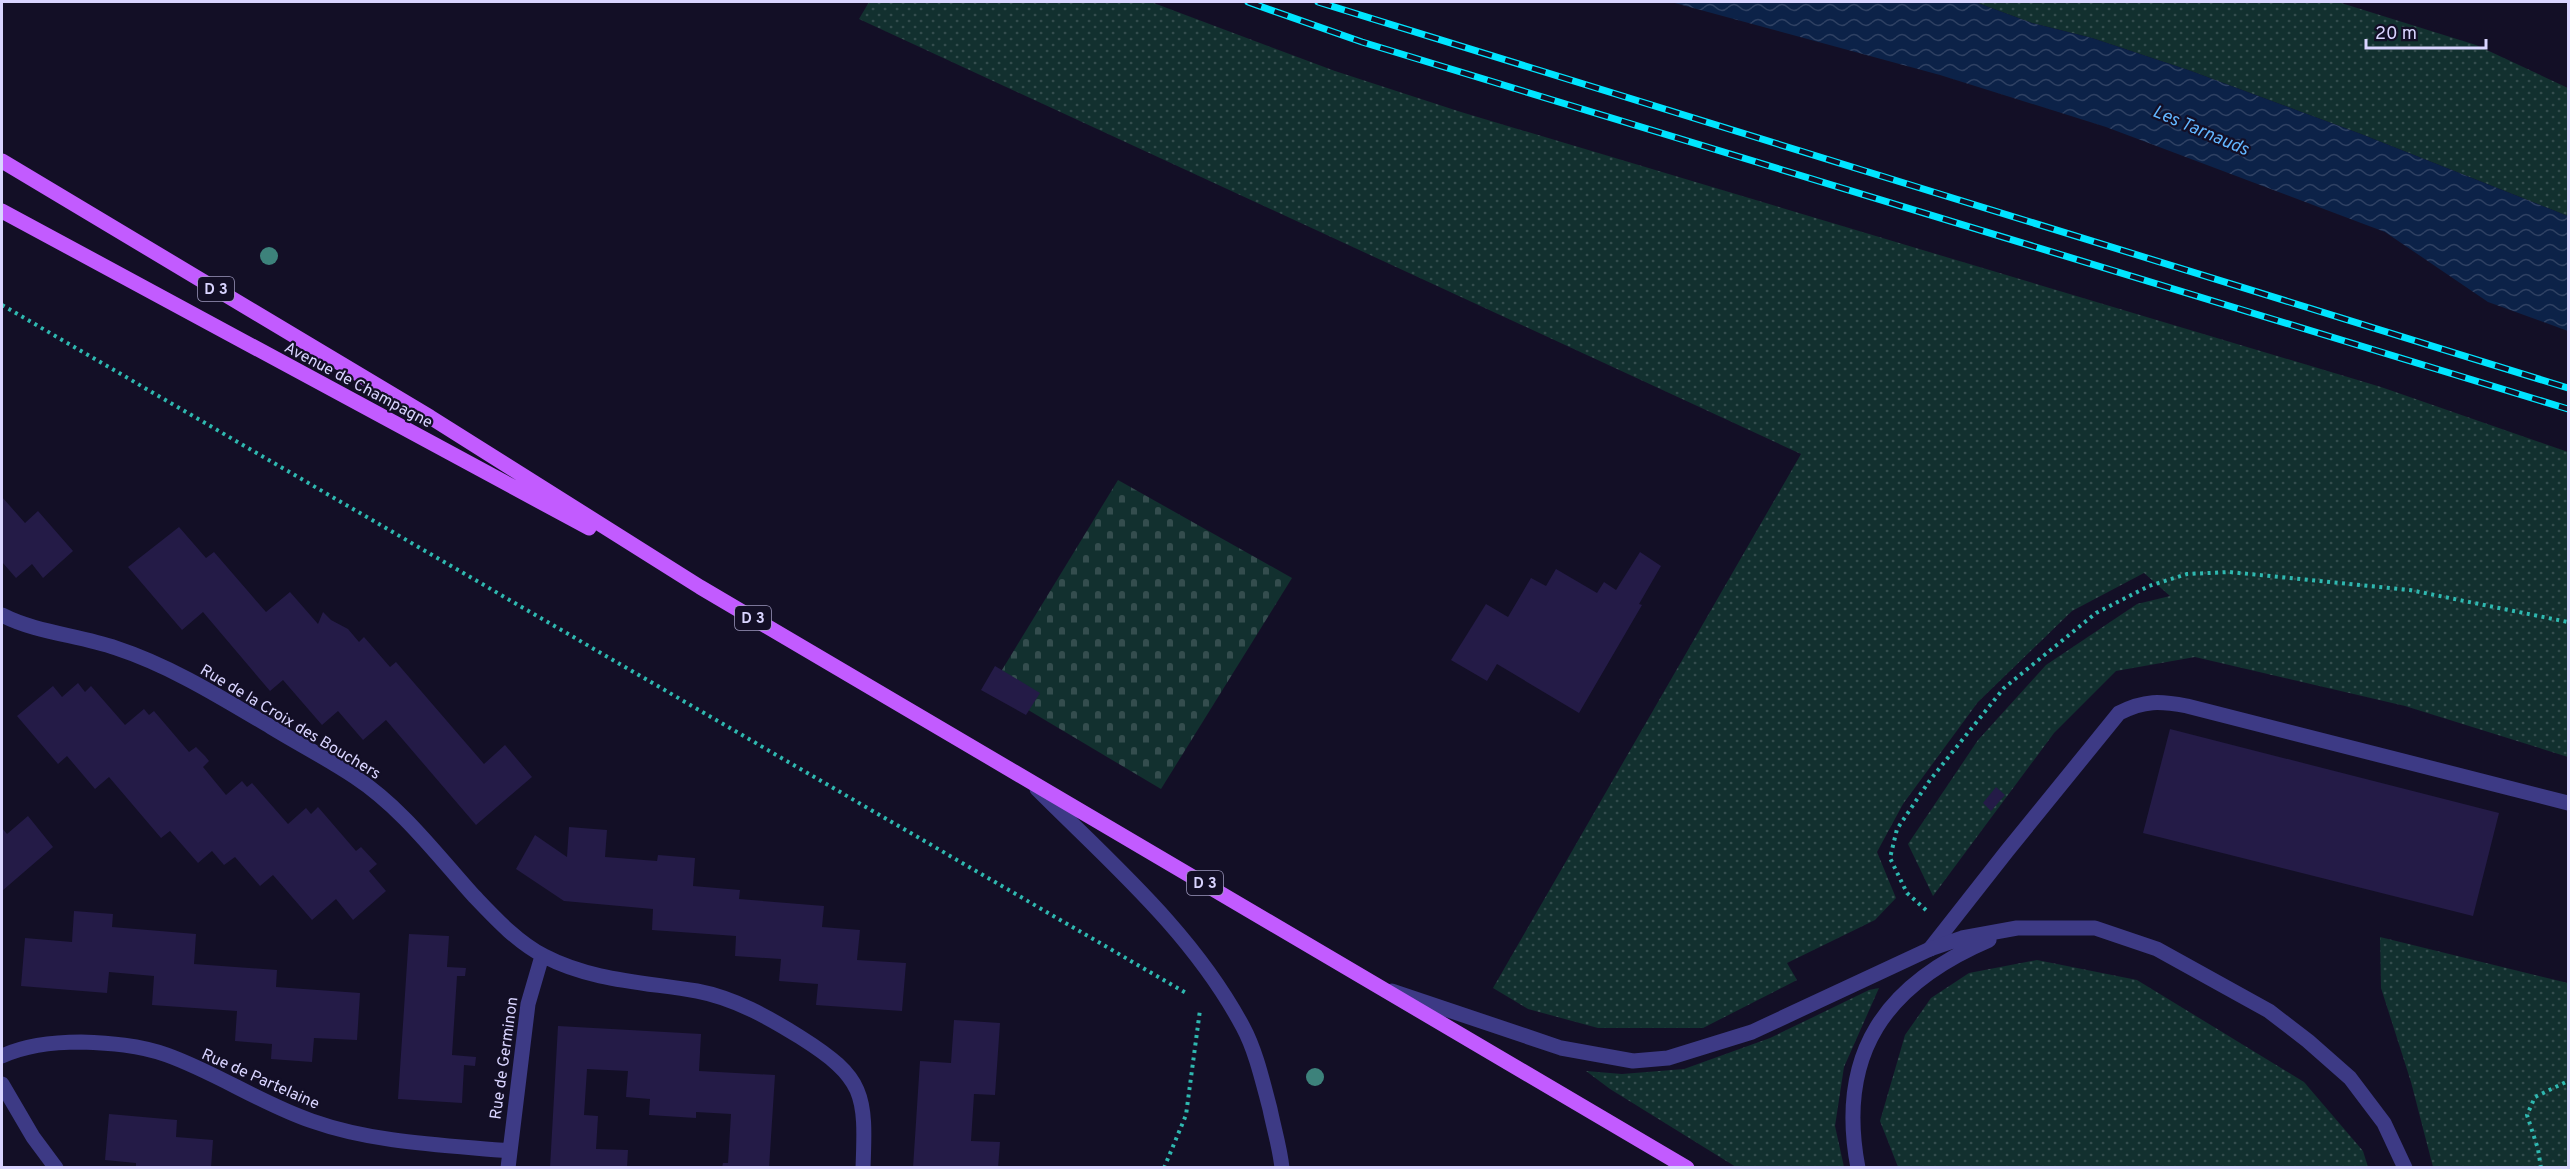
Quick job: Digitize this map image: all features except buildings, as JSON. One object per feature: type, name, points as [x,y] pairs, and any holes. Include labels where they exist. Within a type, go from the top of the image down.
[{"type":"main road","name":"D 3","points":[[2,161],[430,417],[700,587],[1687,1167]]},
{"type":"main road","name":"Avenue de Champagne","points":[[2,211],[700,587]]},
{"type":"street","name":"Rue de la Croix des Bouchers","points":[[2,615],[47,631],[116,648],[157,665],[214,694],[355,777],[385,799],[493,916],[542,956],[584,973],[622,982],[699,992],[737,1003],[772,1020],[830,1056],[849,1073],[858,1092],[864,1113],[863,1167]]},
{"type":"street","points":[[1930,949],[2120,713],[2138,704],[2161,702],[2187,705],[2568,803]]},
{"type":"street","points":[[1028,780],[1159,910],[1217,984],[1244,1029],[1264,1087],[1281,1154],[1282,1167]]},
{"type":"street","points":[[1381,987],[1561,1048],[1633,1061],[1668,1058],[1752,1032],[1930,949],[1962,938],[2017,928],[2095,928],[2157,949],[2269,1011],[2308,1041],[2350,1078],[2384,1123],[2405,1167]]},
{"type":"street","points":[[1858,1167],[1851,1115],[1855,1079],[1866,1047],[1878,1023],[1897,999],[1929,971],[1961,952],[2017,928]]},
{"type":"street","name":"Rue de Germinon","points":[[508,1167],[528,1004],[542,956]]},
{"type":"street","name":"Rue de Partelaine","points":[[2,1056],[16,1050],[68,1042],[134,1046],[166,1055],[312,1121],[360,1134],[413,1143],[509,1151]]},
{"type":"street","points":[[2,1084],[33,1137],[56,1167]]},
{"type":"path","points":[[2,305],[1191,996]]},
{"type":"path","points":[[1946,928],[1907,893],[1890,858],[1897,829],[1930,780],[2004,688],[2096,613],[2149,586],[2187,574],[2229,572],[2410,590],[2568,622]]},
{"type":"path","points":[[1164,1167],[1185,1115],[1201,1002]]},
{"type":"path","points":[[2541,1167],[2527,1115],[2535,1097],[2568,1081]]},
{"type":"green space","points":[[869,2],[1151,2],[1335,71],[1461,112],[2381,387],[2568,452],[2568,757],[2405,706],[2195,657],[2116,671],[2054,733],[1933,896],[1908,844],[1978,740],[2046,665],[2137,604],[2170,596],[2144,573],[2072,611],[1978,702],[1903,804],[1877,852],[1896,898],[1875,920],[1787,963],[1797,980],[1703,1028],[1598,1028],[1528,1009],[1493,988],[1801,454],[859,19]]},
{"type":"green space","points":[[1975,2],[2338,2],[2476,45],[2568,88],[2568,216],[2361,134],[2191,71],[2092,38],[2032,23]]},
{"type":"green space","points":[[1118,480],[1292,578],[1161,789],[991,688]]},
{"type":"green space","points":[[2380,937],[2568,983],[2568,1167],[2433,1167],[2411,1082],[2381,988]]},
{"type":"green space","points":[[2037,960],[2137,980],[2304,1082],[2363,1151],[2368,1167],[1898,1167],[1880,1121],[1905,1035],[1931,998],[1969,973]]},
{"type":"green space","points":[[1879,988],[1844,1067],[1835,1126],[1844,1167],[1736,1167],[1610,1089],[1586,1071],[1622,1074],[1684,1069],[1770,1038],[1869,990]]},
{"type":"water","name":"Les Tarnauds","points":[[1671,2],[1975,2],[2032,23],[2092,38],[2191,71],[2361,134],[2568,216],[2568,331],[2488,302],[2385,232],[2106,127],[1940,75]]},
{"type":"railway","points":[[1248,2],[1362,42],[2568,409]]},
{"type":"railway","points":[[1318,2],[2568,388]]}]
